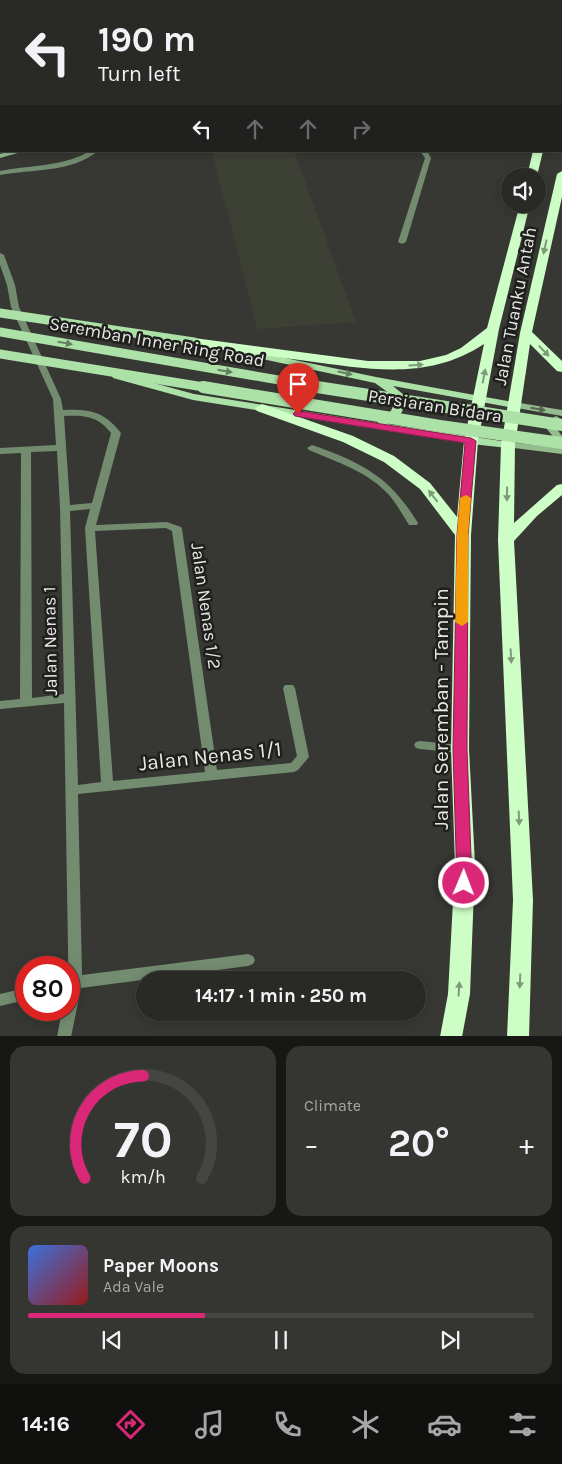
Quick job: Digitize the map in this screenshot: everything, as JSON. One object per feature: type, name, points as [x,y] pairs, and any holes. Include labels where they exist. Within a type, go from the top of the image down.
[{"type":"highway","points":[[534,168],[537,153]]},
{"type":"highway","name":"Jalan Tuanku Antah","points":[[508,445],[526,333],[559,200],[562,174]]},
{"type":"highway","name":"Jalan Tuanku Antah","points":[[471,441],[493,329],[523,213]]},
{"type":"highway","points":[[194,342],[368,365],[424,365],[464,352],[479,343],[493,329]]},
{"type":"highway","points":[[526,333],[562,368]]},
{"type":"highway","points":[[262,408],[326,430],[371,449],[400,467],[425,486],[462,535]]},
{"type":"highway","name":"Jalan Seremban - Tampin","points":[[451,1036],[459,994],[465,864],[460,749],[462,535],[471,441]]},
{"type":"highway","points":[[508,445],[506,540],[523,900],[518,1036]]},
{"type":"highway","points":[[506,540],[532,513],[562,488]]},
{"type":"main road","points":[[0,156],[18,152]]},
{"type":"main road","points":[[0,313],[194,342],[376,380],[514,405]]},
{"type":"main road","name":"Seremban Inner Ring Road","points":[[0,332],[309,386]]},
{"type":"main road","name":"Seremban Inner Ring Road","points":[[0,354],[303,402]]},
{"type":"main road","points":[[99,371],[193,397],[471,441],[508,445]]},
{"type":"main road","points":[[370,425],[385,421],[396,414],[400,405],[398,395],[376,380]]},
{"type":"main road","name":"Persiaran Bidara","points":[[309,386],[562,425]]},
{"type":"main road","name":"Persiaran Bidara","points":[[303,402],[440,426],[562,442]]},
{"type":"main road","name":"Persiaran Bidara","points":[[514,405],[562,415]]},
{"type":"main road","points":[[562,415],[552,422],[551,428],[562,442]]},
{"type":"main road","name":"Persiaran Bidara","points":[[508,445],[562,451]]},
{"type":"street","points":[[0,173],[66,163],[82,159],[93,152]]},
{"type":"street","points":[[402,242],[428,158],[424,152]]},
{"type":"street","name":"Jalan Nenas 1","points":[[0,255],[11,285],[15,307],[57,399],[59,413],[65,508],[73,790],[72,956]]},
{"type":"street","points":[[59,413],[78,412],[98,416],[110,425],[116,433],[90,528],[106,786]]},
{"type":"street","points":[[0,452],[62,448]]},
{"type":"street","points":[[312,448],[366,470],[380,479],[404,506],[413,523]]},
{"type":"street","points":[[26,450],[26,702]]},
{"type":"street","points":[[65,508],[97,506]]},
{"type":"street","name":"Jalan Nenas 1/2","points":[[90,528],[168,525],[177,529],[212,775]]},
{"type":"street","name":"Jalan Nenas 1/1","points":[[73,790],[294,767],[303,757],[289,688]]},
{"type":"street","points":[[0,705],[69,698]]},
{"type":"street","points":[[420,746],[460,749]]},
{"type":"street","points":[[80,981],[248,960]]},
{"type":"street","points":[[0,1000],[15,997]]},
{"type":"street","name":"Jalan Nenas 1","points":[[64,1036],[66,1021]]},
{"type":"shaded area","points":[[212,152],[294,152],[356,322],[257,329]]},
{"type":"slow traffic","points":[[462,622],[462,535],[466,498]]},
{"type":"route","points":[[298,414],[471,441],[462,535],[460,749],[465,864],[464,883]]}]
